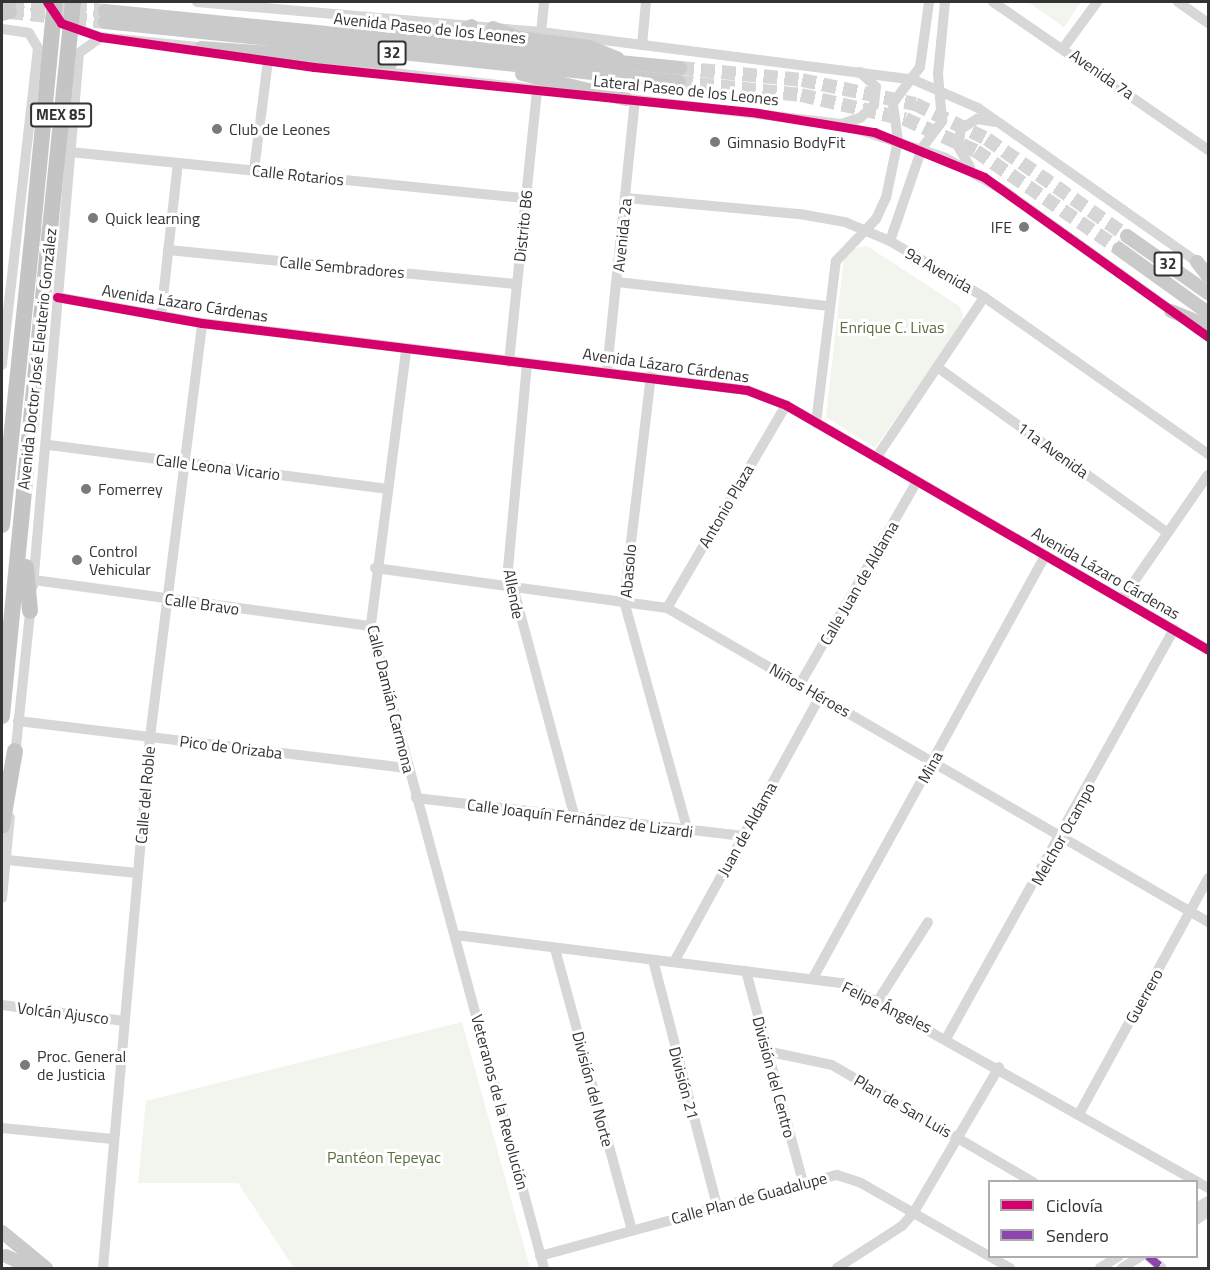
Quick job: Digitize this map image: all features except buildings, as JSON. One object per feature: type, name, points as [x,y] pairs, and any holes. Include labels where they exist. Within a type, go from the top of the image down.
[{"type":"highway","name":"Avenida Doctor José Eleuterio González","points":[[2,525],[4,478],[33,229],[55,2]]},
{"type":"highway","name":"Avenida Doctor José Eleuterio González","points":[[2,716],[73,2]]},
{"type":"highway","points":[[27,457],[33,487],[25,584],[30,611]]},
{"type":"highway","points":[[2,826],[15,751]]},
{"type":"main road","name":"Avenida Paseo de los Leones","points":[[105,17],[374,39],[625,63],[679,75],[468,62],[105,17]]},
{"type":"main road","points":[[374,39],[472,26]]},
{"type":"main road","points":[[493,28],[518,38],[589,47],[625,63]]},
{"type":"main road","points":[[201,48],[400,63],[468,62],[630,99]]},
{"type":"main road","name":"32","points":[[1127,236],[1209,293]]},
{"type":"main road","name":"32","points":[[1119,249],[1209,313]]},
{"type":"main road","points":[[1203,266],[1209,276]]},
{"type":"main road","points":[[1171,310],[1209,326]]},
{"type":"main road","points":[[2,1232],[46,1269]]},
{"type":"main road","points":[[6,1259],[32,1269]]},
{"type":"street","name":"Lateral Paseo de los Leones","points":[[47,2],[61,23],[101,37],[201,48],[268,60],[841,124],[898,140],[973,171],[1209,337]]},
{"type":"street","points":[[197,2],[541,32],[848,68],[914,80],[939,88],[1004,125],[1203,266]]},
{"type":"street","points":[[541,32],[544,2]]},
{"type":"street","points":[[642,45],[646,2]]},
{"type":"street","points":[[816,423],[829,306],[838,256],[866,231],[886,198],[898,140],[893,103],[914,80],[929,2]]},
{"type":"street","points":[[890,241],[921,148],[942,121],[939,88],[945,2]]},
{"type":"street","name":"Avenida 7a","points":[[993,2],[1064,47],[1209,150]]},
{"type":"street","points":[[1064,47],[1097,2]]},
{"type":"street","points":[[1178,2],[1209,23]]},
{"type":"street","points":[[2,29],[35,36],[34,78],[2,365]]},
{"type":"street","points":[[2,898],[18,721],[49,445],[57,297],[77,75],[84,46],[101,37]]},
{"type":"street","points":[[254,170],[268,60]]},
{"type":"street","points":[[841,124],[868,113],[876,98],[870,77],[848,68]]},
{"type":"street","points":[[34,78],[53,86],[77,75]]},
{"type":"street","name":"Distrito B6","points":[[509,362],[537,90]]},
{"type":"street","name":"Avenida 2a","points":[[607,370],[626,198],[630,99]]},
{"type":"street","points":[[28,132],[46,118],[67,125],[72,136]]},
{"type":"street","points":[[973,171],[958,146],[961,129],[977,119],[1004,125]]},
{"type":"street","name":"Calle Rotarios","points":[[70,152],[526,198]]},
{"type":"street","points":[[161,316],[178,163]]},
{"type":"street","name":"9a Avenida","points":[[626,198],[800,214],[866,231],[890,241],[984,297],[1209,454]]},
{"type":"street","name":"Calle Sembradores","points":[[168,250],[517,284]]},
{"type":"street","points":[[617,282],[829,306]]},
{"type":"street","points":[[2,293],[7,324]]},
{"type":"street","name":"Avenida Lázaro Cárdenas","points":[[57,297],[202,323],[406,351],[607,370],[737,387],[786,405],[1208,649]]},
{"type":"street","points":[[876,458],[984,297]]},
{"type":"street","name":"Calle del Roble","points":[[103,1269],[112,1139],[150,737],[202,323]]},
{"type":"street","name":"Calle Damián Carmona","points":[[406,351],[375,568],[371,626],[454,935]]},
{"type":"street","name":"Allende","points":[[527,364],[509,550],[510,587],[575,818]]},
{"type":"street","name":"11a Avenida","points":[[937,367],[1168,533]]},
{"type":"street","name":"Abasolo","points":[[651,375],[624,601],[688,831]]},
{"type":"street","name":"Antonio Plaza","points":[[667,608],[786,405]]},
{"type":"street","name":"Calle Leona Vicario","points":[[49,445],[386,489]]},
{"type":"street","points":[[1122,599],[1209,475]]},
{"type":"street","name":"Calle Juan de Aldama","points":[[800,684],[917,481]]},
{"type":"street","name":"Mina","points":[[813,978],[1045,556]]},
{"type":"street","name":"Niños Héroes","points":[[375,568],[667,608],[1209,922]]},
{"type":"street","name":"Calle Bravo","points":[[34,580],[371,626]]},
{"type":"street","name":"Melchor Ocampo","points":[[947,1037],[1063,836],[1174,629]]},
{"type":"street","name":"Juan de Aldama","points":[[674,962],[820,696]]},
{"type":"street","name":"Pico de Orizaba","points":[[18,721],[408,768]]},
{"type":"street","name":"Calle Joaquín Fernández de Lizardi","points":[[416,798],[744,836]]},
{"type":"street","points":[[7,860],[137,873]]},
{"type":"street","name":"Guerrero","points":[[1079,1114],[1209,878]]},
{"type":"street","points":[[879,999],[928,922]]},
{"type":"street","name":"Felipe Ángeles","points":[[454,935],[843,983],[879,999],[947,1037],[1195,1180]]},
{"type":"street","name":"Veteranos de la Revolución","points":[[454,935],[544,1269]]},
{"type":"street","name":"División del Norte","points":[[555,949],[632,1230]]},
{"type":"street","name":"División 21","points":[[653,960],[717,1205]]},
{"type":"street","name":"División del Centro","points":[[746,971],[766,1052],[803,1182]]},
{"type":"street","name":"Volcán Ajusco","points":[[2,1005],[124,1021]]},
{"type":"street","name":"Plan de San Luis","points":[[766,1052],[832,1065],[1030,1180]]},
{"type":"street","points":[[837,1269],[902,1227],[914,1212],[956,1136],[999,1067]]},
{"type":"street","points":[[2,1128],[112,1139]]},
{"type":"street","name":"Calle Plan de Guadalupe","points":[[540,1256],[803,1182],[845,1176],[914,1212],[988,1256]]},
{"type":"street","name":"Calle Plan de Guadalupe","points":[[991,1258],[1008,1268]]},
{"type":"street","points":[[1100,1269],[1117,1258]]},
{"type":"street","points":[[1122,1269],[1139,1258]]},
{"type":"street","points":[[1149,1258],[1162,1269]]},
{"type":"green space","points":[[1028,2],[1081,2],[1064,27]]},
{"type":"green space","name":"Enrique C. Livas","points":[[867,246],[959,306],[963,314],[962,324],[875,448],[826,417],[844,257],[849,249]]},
{"type":"green space","name":"Pantéon Tepeyac","points":[[462,1022],[530,1268],[294,1268],[238,1183],[138,1183],[146,1101]]},
{"type":"tunnel","points":[[10,2],[105,11]]},
{"type":"tunnel","points":[[10,12],[105,22]]},
{"type":"tunnel","points":[[680,68],[802,80],[915,104],[987,139],[1127,236]]},
{"type":"tunnel","points":[[679,82],[801,95],[905,119],[976,151],[1119,249]]},
{"type":"marked path","points":[[1150,1258],[1162,1268]]},
{"type":"cycle path","points":[[47,2],[61,23],[101,37],[314,67],[758,113],[874,132],[984,177],[1208,337]]},
{"type":"cycle path","points":[[57,297],[202,323],[747,390],[786,405],[1208,650]]},
{"type":"place","name":"Club de Leones","points":[[217,129]]},
{"type":"place","name":"Gimnasio BodyFit","points":[[715,142]]},
{"type":"place","name":"Quick learning","points":[[93,218]]},
{"type":"place","name":"IFE","points":[[1024,227]]},
{"type":"place","name":"Fomerrey","points":[[86,489]]},
{"type":"place","name":"Control Vehicular","points":[[77,560]]},
{"type":"place","name":"Proc. General de Justicia","points":[[25,1065]]}]
